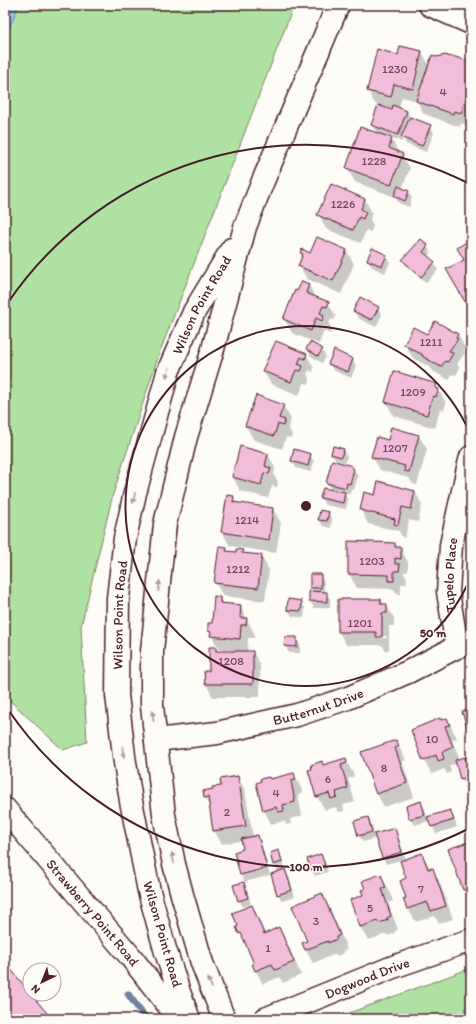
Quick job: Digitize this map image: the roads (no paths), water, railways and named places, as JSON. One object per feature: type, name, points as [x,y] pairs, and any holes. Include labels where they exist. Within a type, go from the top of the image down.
[{"type":"street","name":"Wilson Point Road","points":[[224,1019],[202,963],[174,864],[164,815],[152,706],[152,651],[165,524],[186,437],[213,349],[245,227],[338,5]]},
{"type":"street","points":[[430,5],[471,23]]},
{"type":"street","name":"Wilson Point Road","points":[[190,1019],[179,992],[165,949],[149,891],[131,801],[117,695],[118,598],[126,538],[135,493],[168,372],[194,312],[245,227]]},
{"type":"street","name":"Tupelo Place","points":[[464,645],[448,592],[451,544],[471,457]]},
{"type":"street","name":"Butternut Drive","points":[[156,740],[217,733],[297,715],[348,698],[408,672],[464,645]]},
{"type":"street","name":"Strawberry Point Road","points":[[5,809],[130,956],[179,1019]]},
{"type":"street","name":"Dogwood Drive","points":[[265,1019],[393,967],[471,940]]},
{"type":"water","points":[[5,5],[19,5],[5,38]]},
{"type":"waterway","points":[[128,994],[146,1019]]}]
